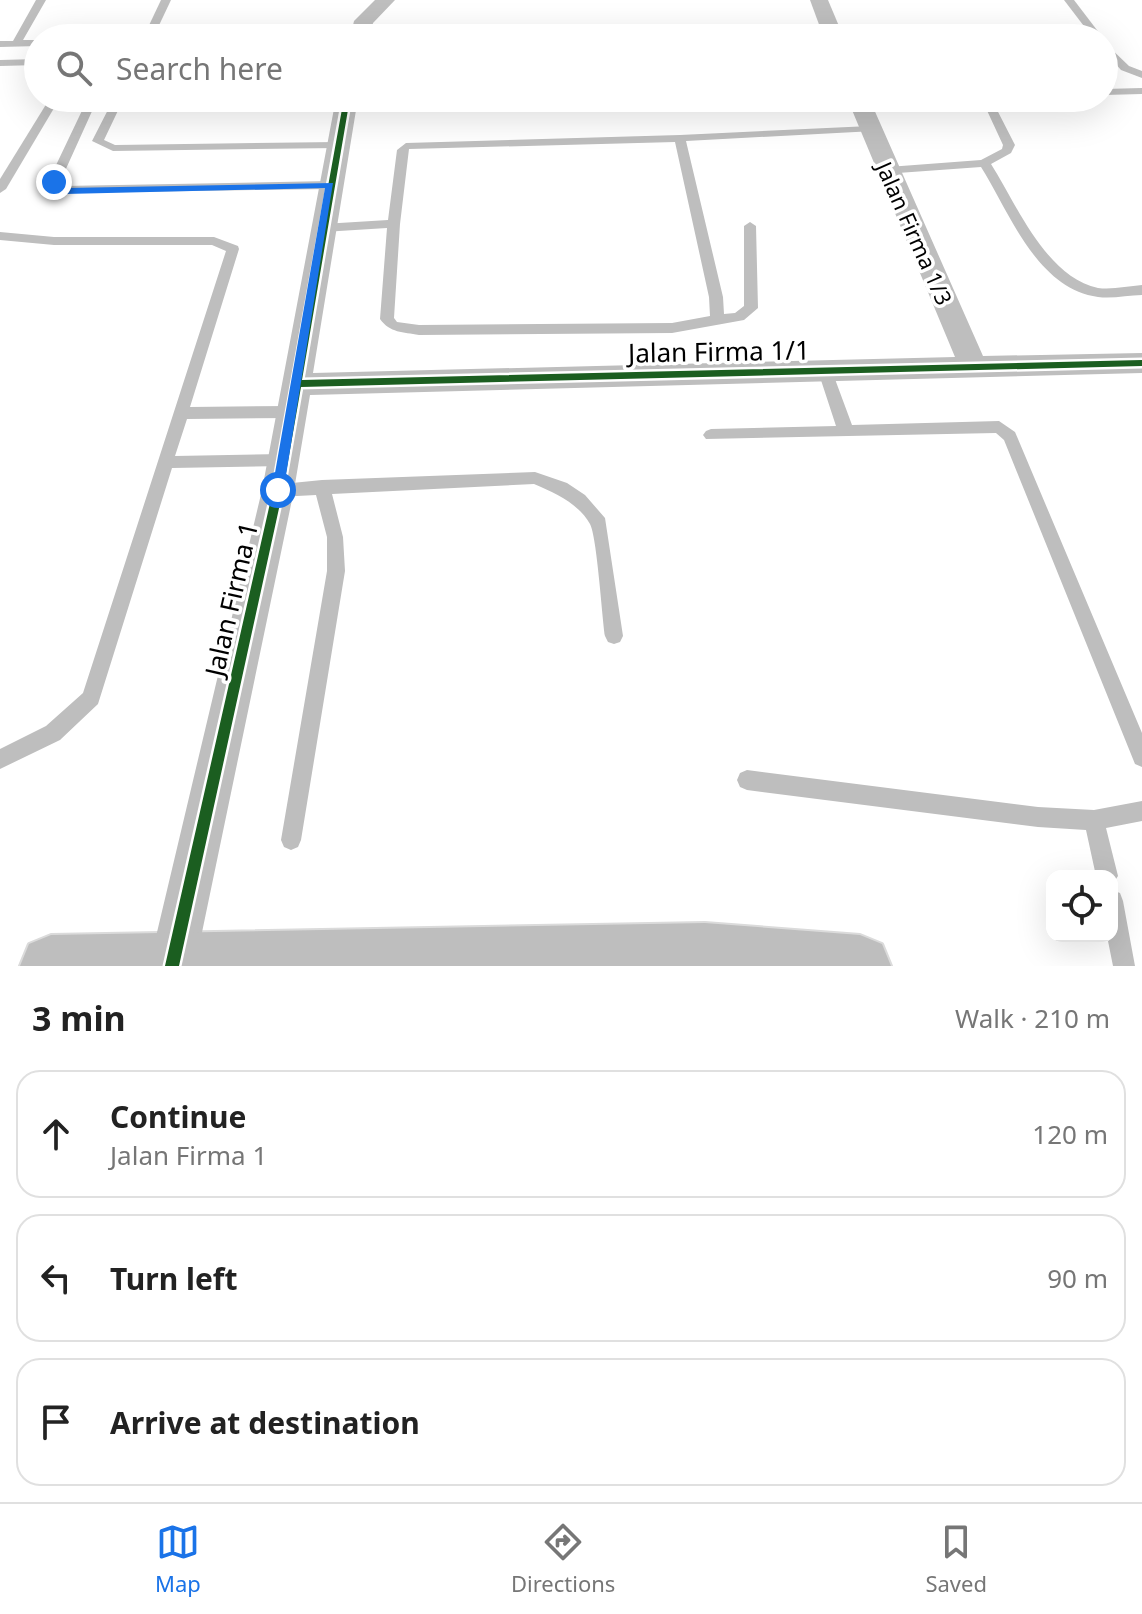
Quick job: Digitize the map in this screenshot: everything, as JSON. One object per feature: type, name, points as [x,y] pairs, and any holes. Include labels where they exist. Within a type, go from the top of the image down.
[{"type":"main road","points":[[51,966],[705,954],[860,966]]},
{"type":"street","points":[[363,24],[386,0]]},
{"type":"street","points":[[819,0],[828,24]]},
{"type":"street","name":"Jalan Firma 1","points":[[173,964],[281,475],[344,112]]},
{"type":"street","name":"Jalan Firma 1/3","points":[[863,112],[974,368]]},
{"type":"street","name":"Jalan Firma 1/1","points":[[294,398],[825,371],[1142,363]]},
{"type":"lane","points":[[27,24],[41,0]]},
{"type":"lane","points":[[155,24],[166,0]]},
{"type":"lane","points":[[1069,0],[1087,24]]},
{"type":"lane","points":[[16,44],[24,30]]},
{"type":"lane","points":[[0,44],[24,44]]},
{"type":"lane","points":[[1118,60],[1125,68],[1142,75]]},
{"type":"lane","points":[[0,63],[24,62]]},
{"type":"lane","points":[[1118,92],[1142,91]]},
{"type":"lane","points":[[0,189],[47,112]]},
{"type":"lane","points":[[86,112],[54,182],[60,190],[330,185]]},
{"type":"lane","points":[[112,112],[98,141],[113,148],[337,145]]},
{"type":"lane","points":[[888,171],[984,163],[1007,151],[1009,145],[993,112]]},
{"type":"lane","points":[[750,226],[751,308],[739,317],[672,328],[419,330],[393,326],[387,319],[394,224],[406,146],[870,129]]},
{"type":"lane","points":[[680,138],[716,297],[717,320]]},
{"type":"lane","points":[[984,163],[1042,259],[1061,276],[1095,292],[1142,290]]},
{"type":"lane","points":[[323,228],[394,224]]},
{"type":"lane","points":[[0,236],[54,241],[214,241],[233,249],[91,698],[53,733],[0,759]]},
{"type":"lane","points":[[825,371],[846,431]]},
{"type":"lane","points":[[182,413],[294,398]]},
{"type":"lane","points":[[711,435],[999,427],[1010,436],[1142,757]]},
{"type":"lane","points":[[166,462],[281,475],[322,487],[535,478],[561,488],[579,500],[599,523],[614,636]]},
{"type":"lane","points":[[291,840],[337,563],[335,537],[322,487]]},
{"type":"lane","points":[[747,780],[1038,817],[1094,820],[1142,811]]},
{"type":"lane","points":[[1094,820],[1106,870]]},
{"type":"lane","points":[[1118,934],[1124,966]]},
{"type":"cycle path","points":[[172,966],[278,490],[345,112]]},
{"type":"cycle path","points":[[297,384],[1142,363]]},
{"type":"route","points":[[54,182],[56,188],[65,191],[330,185],[278,490]]}]
